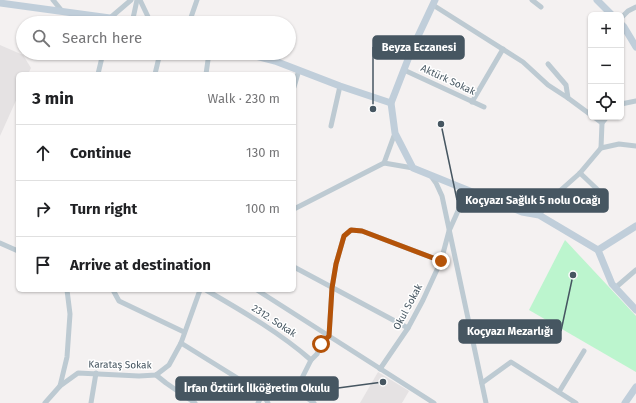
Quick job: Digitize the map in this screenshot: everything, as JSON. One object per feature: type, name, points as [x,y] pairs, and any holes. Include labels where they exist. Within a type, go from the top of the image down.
[{"type":"street","points":[[53,0],[62,11]]},
{"type":"street","points":[[114,16],[132,0]]},
{"type":"street","points":[[134,16],[137,0]]},
{"type":"street","points":[[140,0],[148,16]]},
{"type":"street","points":[[191,16],[197,0]]},
{"type":"street","points":[[532,0],[542,7]]},
{"type":"street","points":[[597,0],[609,12]]},
{"type":"street","points":[[413,168],[395,133],[391,103],[412,49],[434,2],[523,62],[548,85],[588,113]]},
{"type":"street","points":[[0,3],[89,16]]},
{"type":"street","points":[[624,15],[636,7]]},
{"type":"street","points":[[624,27],[636,47]]},
{"type":"street","points":[[472,102],[503,49]]},
{"type":"street","points":[[98,72],[101,60]]},
{"type":"street","points":[[156,72],[159,60]]},
{"type":"street","points":[[206,72],[208,60]]},
{"type":"street","points":[[271,60],[340,86],[391,103]]},
{"type":"street","points":[[548,64],[566,85],[568,98]]},
{"type":"street","points":[[296,80],[299,70]]},
{"type":"street","name":"Aktürk Sokak","points":[[404,70],[484,107]]},
{"type":"street","points":[[331,126],[340,86]]},
{"type":"street","points":[[624,103],[636,101]]},
{"type":"street","points":[[598,120],[602,123]]},
{"type":"street","points":[[602,148],[602,123],[604,120]]},
{"type":"street","points":[[384,163],[395,133]]},
{"type":"street","points":[[539,215],[553,197],[580,173],[602,148],[619,144],[636,146]]},
{"type":"street","points":[[296,207],[384,163],[413,168],[522,212],[539,215],[598,250],[612,284],[636,310]]},
{"type":"street","points":[[580,173],[598,191]]},
{"type":"street","points":[[430,175],[436,183],[442,196],[486,403]]},
{"type":"street","name":"Okul Sokak","points":[[380,369],[408,328],[441,261],[449,231],[467,191]]},
{"type":"street","points":[[598,250],[636,226]]},
{"type":"street","points":[[181,343],[263,394],[282,395],[296,390],[311,360],[317,354],[321,344],[329,336],[332,288],[336,264],[344,236],[351,230],[362,231],[441,261]]},
{"type":"street","points":[[0,243],[16,250]]},
{"type":"street","points":[[296,268],[408,328]]},
{"type":"street","points":[[615,288],[636,270]]},
{"type":"street","points":[[60,386],[67,357],[70,314],[67,292]]},
{"type":"street","points":[[114,292],[119,301],[184,332]]},
{"type":"street","name":"Karataş Sokak","points":[[45,403],[60,386],[78,373],[140,376],[156,375],[169,364],[181,343],[199,292]]},
{"type":"street","name":"2312. Sokak","points":[[209,292],[292,343],[311,360]]},
{"type":"street","points":[[260,292],[434,403]]},
{"type":"street","points":[[559,392],[584,351]]},
{"type":"street","points":[[482,383],[511,362],[576,403]]},
{"type":"street","points":[[91,403],[96,373]]},
{"type":"street","points":[[156,375],[195,403]]},
{"type":"street","points":[[625,403],[636,387]]},
{"type":"street","points":[[296,390],[314,403]]},
{"type":"street","points":[[258,403],[263,394]]},
{"type":"street","points":[[263,394],[268,403]]},
{"type":"shaded area","points":[[0,45],[16,52],[16,60],[26,60],[31,68],[29,72],[16,72],[16,100],[0,136]]},
{"type":"shaded area","points":[[378,372],[409,391],[402,403],[360,403]]},
{"type":"green space","points":[[565,240],[636,316],[636,372],[529,310]]},
{"type":"place","name":"Beyza Eczanesi","points":[[373,109]]},
{"type":"place","name":"Koçyazı Sağlık 5 nolu Ocağı","points":[[441,124]]},
{"type":"place","name":"Koçyazı Mezarlığı","points":[[573,275]]},
{"type":"place","name":"İrfan Öztürk İlköğretim Okulu","points":[[383,382]]},
{"type":"route","points":[[321,344],[329,336],[332,288],[336,264],[344,236],[351,230],[362,231],[441,261]]}]
